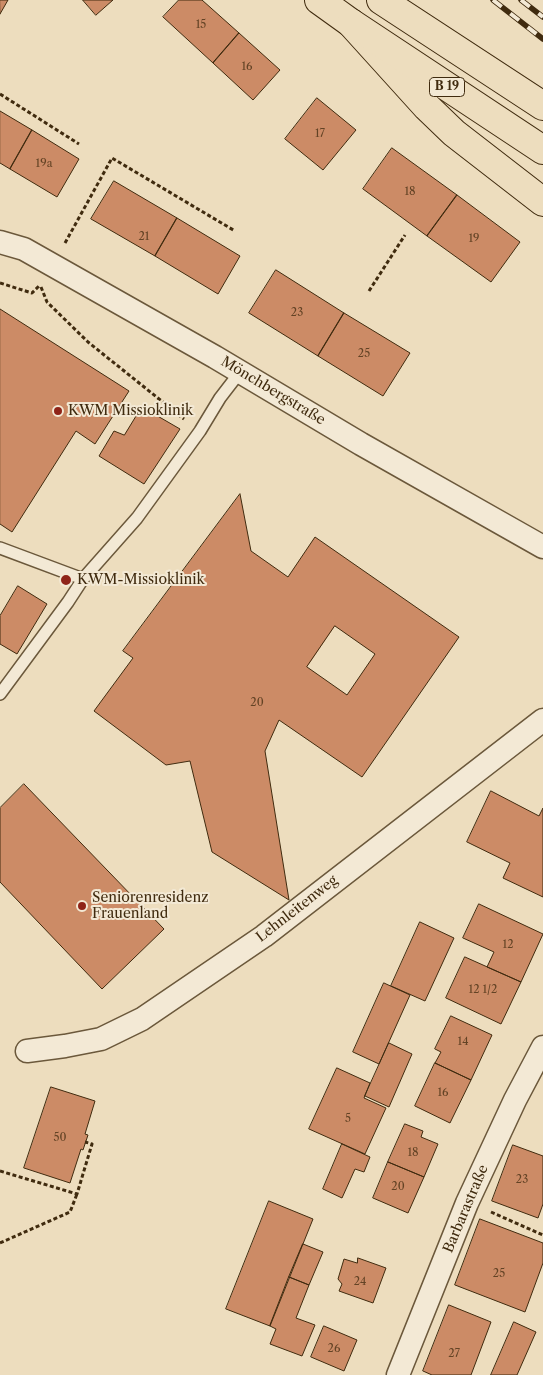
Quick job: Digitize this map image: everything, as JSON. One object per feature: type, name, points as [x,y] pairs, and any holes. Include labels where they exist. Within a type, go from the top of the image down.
[{"type":"main road","name":"B 19","points":[[320,0],[351,23],[543,150]]},
{"type":"main road","name":"B 19","points":[[381,0],[543,106]]},
{"type":"main road","points":[[351,23],[426,107],[447,127],[543,202]]},
{"type":"street","name":"Mönchbergstraße","points":[[0,242],[24,250],[51,265],[543,547]]},
{"type":"street","name":"Lehnleitenweg","points":[[27,1051],[101,1039],[142,1019],[264,936],[543,720]]},
{"type":"street","name":"Barbarastraße","points":[[398,1375],[467,1204],[515,1100],[543,1047]]},
{"type":"lane","points":[[0,694],[83,579],[137,518],[240,372]]},
{"type":"lane","points":[[0,548],[83,579]]},
{"type":"path","points":[[0,94],[79,144]]},
{"type":"path","points":[[0,283],[32,293],[40,285],[112,158],[235,230]]},
{"type":"path","points":[[369,291],[405,235]]},
{"type":"path","points":[[40,285],[47,302],[88,342],[200,431]]},
{"type":"path","points":[[0,1243],[70,1212],[92,1144],[86,1142]]},
{"type":"path","points":[[0,1171],[77,1194]]},
{"type":"path","points":[[487,1211],[543,1235]]},
{"type":"building","points":[[0,0],[8,0],[0,14]]},
{"type":"building","points":[[83,0],[113,0],[96,15]]},
{"type":"building","points":[[179,0],[202,0],[239,33],[213,63],[163,17]]},
{"type":"building","points":[[239,33],[280,70],[253,100],[213,63]]},
{"type":"building","points":[[317,98],[356,130],[323,170],[285,139]]},
{"type":"building","points":[[0,111],[32,130],[10,169],[0,163]]},
{"type":"building","points":[[32,130],[79,159],[57,197],[10,169]]},
{"type":"building","points":[[392,148],[457,195],[427,236],[363,189]]},
{"type":"building","points":[[114,181],[177,218],[155,256],[91,219]]},
{"type":"building","points":[[457,195],[520,242],[491,282],[427,236]]},
{"type":"building","points":[[177,218],[240,256],[218,294],[155,256]]},
{"type":"building","points":[[276,270],[344,313],[318,356],[249,313]]},
{"type":"building","name":"KWM Missioklinik","points":[[0,309],[129,391],[95,444],[76,431],[12,532],[0,524]]},
{"type":"building","points":[[344,313],[410,353],[383,396],[318,356]]},
{"type":"building","points":[[142,407],[180,429],[144,484],[99,456],[114,431],[124,435]]},
{"type":"building","points":[[240,494],[251,551],[288,577],[315,537],[459,637],[362,777],[279,720],[265,751],[289,900],[212,852],[190,761],[166,765],[94,711],[133,658],[123,651]],"holes":[[[335,626],[375,654],[347,695],[307,667]]]},
{"type":"building","points":[[18,586],[47,604],[17,654],[0,644],[0,616]]},
{"type":"building","name":"Seniorenresidenz Frauenland","points":[[24,784],[164,929],[102,989],[0,882],[0,808]]},
{"type":"building","points":[[491,791],[539,816],[543,808],[543,897],[503,878],[510,863],[467,842]]},
{"type":"building","points":[[479,904],[543,934],[521,982],[487,967],[494,952],[463,938]]},
{"type":"building","points":[[420,922],[454,938],[425,1001],[391,986]]},
{"type":"building","points":[[465,957],[521,982],[501,1024],[446,998]]},
{"type":"building","points":[[384,983],[410,995],[379,1064],[353,1052]]},
{"type":"building","points":[[451,1016],[492,1035],[471,1080],[435,1063],[441,1052],[435,1049]]},
{"type":"building","points":[[389,1043],[412,1054],[389,1107],[365,1096]]},
{"type":"building","points":[[435,1063],[471,1080],[450,1123],[415,1106]]},
{"type":"building","points":[[337,1068],[370,1083],[364,1098],[386,1108],[365,1154],[309,1129]]},
{"type":"building","points":[[51,1087],[95,1101],[85,1134],[88,1135],[83,1150],[81,1149],[70,1183],[24,1168]]},
{"type":"building","points":[[405,1124],[423,1131],[421,1137],[438,1144],[424,1177],[388,1162]]},
{"type":"building","points":[[342,1144],[370,1157],[364,1172],[355,1169],[342,1198],[323,1189]]},
{"type":"building","points":[[513,1145],[543,1156],[543,1204],[538,1218],[492,1201]]},
{"type":"building","points":[[388,1162],[424,1177],[408,1213],[373,1198]]},
{"type":"building","points":[[269,1201],[313,1219],[270,1326],[226,1309]]},
{"type":"building","points":[[480,1219],[543,1243],[543,1263],[525,1312],[455,1285]]},
{"type":"building","points":[[303,1244],[323,1252],[309,1285],[289,1277]]},
{"type":"building","points":[[358,1258],[386,1268],[373,1303],[339,1291],[342,1284],[338,1279],[344,1259],[357,1263]]},
{"type":"building","points":[[289,1277],[309,1285],[296,1318],[315,1325],[302,1356],[270,1344],[276,1329],[270,1326]]},
{"type":"building","points":[[449,1305],[491,1322],[471,1375],[432,1375],[423,1371]]},
{"type":"building","points":[[514,1322],[536,1332],[517,1375],[491,1375]]},
{"type":"building","points":[[324,1326],[357,1340],[344,1371],[311,1357]]},
{"type":"railway","points":[[493,0],[543,39]]},
{"type":"railway","points":[[521,0],[543,17]]},
{"type":"place","name":"KWM Missioklinik","points":[[58,411]]},
{"type":"place","name":"KWM-Missioklinik","points":[[66,580]]},
{"type":"place","name":"Seniorenresidenz Frauenland","points":[[82,906]]}]
